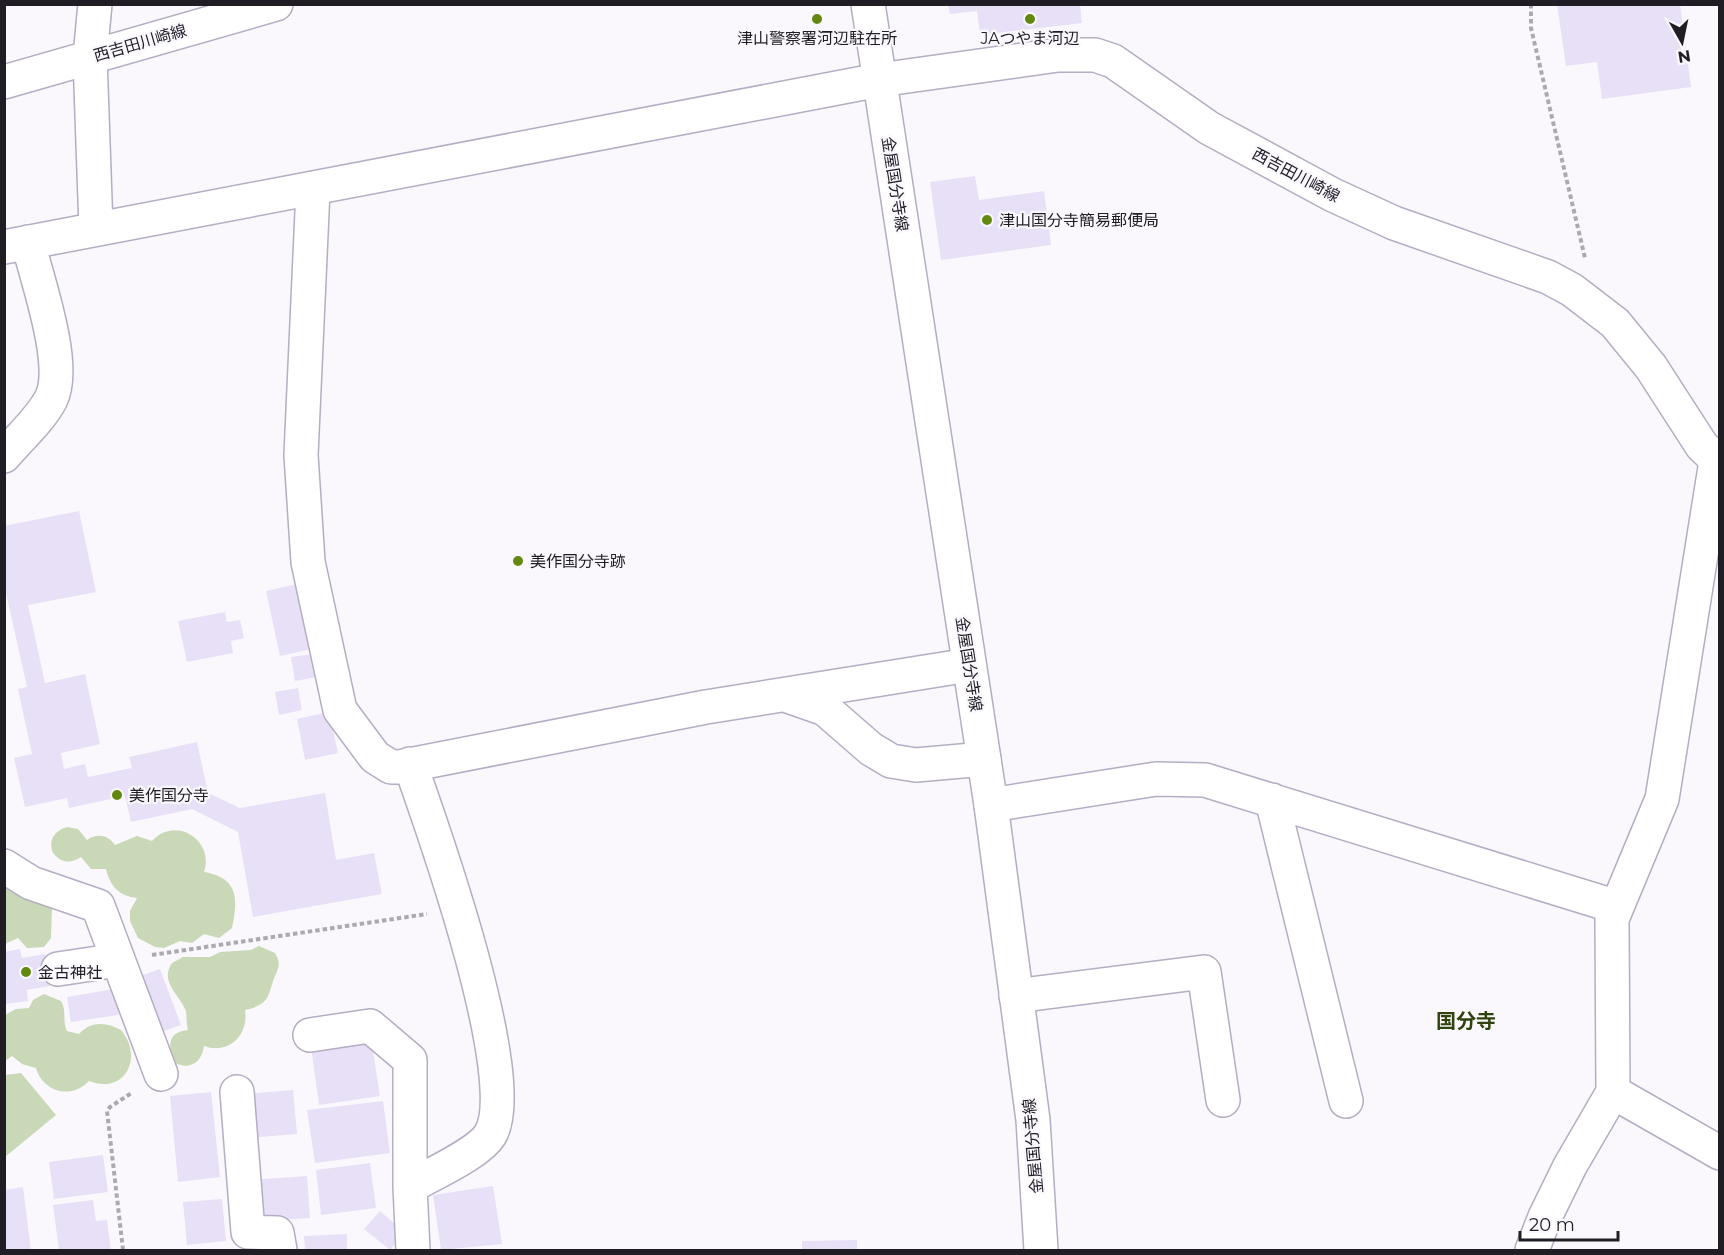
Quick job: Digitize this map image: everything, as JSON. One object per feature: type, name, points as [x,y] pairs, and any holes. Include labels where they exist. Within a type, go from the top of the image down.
[{"type":"street","points":[[95,4],[90,57],[96,229]]},
{"type":"street","name":"西吉田川崎線","points":[[4,82],[276,4]]},
{"type":"street","points":[[868,4],[879,80]]},
{"type":"street","name":"西吉田川崎線","points":[[16,245],[313,190],[593,132],[879,80],[1058,55],[1095,55],[1113,61],[1133,73],[1226,138],[1333,195],[1394,222],[1548,277],[1596,307],[1615,323],[1651,367],[1702,446],[1718,462]]},
{"type":"street","name":"金屋国分寺線","points":[[879,80],[991,805],[1033,1120],[1041,1251]]},
{"type":"street","points":[[313,190],[301,455],[308,562],[340,710],[369,751],[382,763],[391,767],[410,764],[706,706],[969,665]]},
{"type":"street","points":[[4,456],[51,399],[56,378],[53,342],[16,245]]},
{"type":"street","points":[[1532,1251],[1545,1217],[1570,1166],[1612,1092],[1612,919],[1662,799],[1718,462]]},
{"type":"street","points":[[782,694],[825,709],[871,749],[891,761],[916,765],[984,759]]},
{"type":"street","points":[[410,764],[439,846],[490,1026],[498,1108],[490,1136],[479,1146],[410,1187]]},
{"type":"street","points":[[991,805],[1156,779],[1205,780],[1617,907]]},
{"type":"street","points":[[1272,800],[1346,1101]]},
{"type":"street","points":[[18,875],[98,906],[161,1074]]},
{"type":"street","points":[[58,969],[118,960]]},
{"type":"street","points":[[1016,996],[1204,972],[1223,1100]]},
{"type":"street","points":[[310,1035],[370,1026],[410,1060],[410,1187],[413,1251]]},
{"type":"street","points":[[237,1092],[248,1232],[277,1233],[280,1251]]},
{"type":"street","points":[[1612,1092],[1719,1153]]},
{"type":"path","points":[[1532,4],[1530,28],[1596,307]]},
{"type":"path","points":[[118,960],[457,910]]},
{"type":"path","points":[[123,1251],[107,1112],[110,1107],[161,1074]]},
{"type":"green space","points":[[67,827],[78,829],[87,840],[95,836],[102,836],[115,845],[137,836],[152,841],[171,830],[191,835],[204,850],[206,860],[204,872],[224,879],[233,891],[235,908],[232,928],[219,938],[204,934],[192,943],[180,941],[164,948],[155,947],[138,938],[130,921],[130,911],[137,898],[125,895],[116,889],[106,869],[91,869],[81,857],[74,861],[63,861],[53,853],[51,844],[53,837]]},
{"type":"green space","points":[[4,885],[17,891],[23,898],[26,896],[52,906],[51,938],[44,947],[27,948],[18,938],[5,944]]},
{"type":"green space","points":[[259,946],[275,953],[279,962],[278,967],[264,1002],[245,1010],[244,1027],[240,1035],[235,1041],[222,1048],[204,1046],[203,1052],[194,1064],[184,1066],[174,1062],[171,1041],[176,1034],[188,1030],[186,1011],[169,982],[168,976],[172,963],[183,957],[210,957],[220,952],[251,950]]},
{"type":"green space","points":[[44,994],[61,1001],[67,1031],[79,1034],[99,1024],[110,1025],[121,1030],[131,1051],[127,1071],[121,1078],[112,1083],[102,1084],[89,1081],[74,1090],[58,1091],[45,1083],[36,1068],[22,1064],[12,1056],[5,1061],[5,1015],[16,1009],[29,1008],[33,1000]]},
{"type":"green space","points":[[21,1073],[56,1115],[5,1157],[5,1075]]},
{"type":"building","name":"JAつやま河辺","points":[[948,4],[1080,4],[1082,23],[980,35],[977,11],[950,14]]},
{"type":"building","points":[[1557,4],[1680,4],[1691,87],[1602,99],[1597,62],[1566,66]]},
{"type":"building","points":[[975,176],[979,200],[1044,191],[1051,245],[941,260],[930,182]]},
{"type":"building","name":"美作国分寺","points":[[79,511],[96,592],[28,605],[45,683],[85,674],[100,744],[61,753],[64,769],[85,764],[88,777],[132,768],[129,757],[197,742],[208,793],[240,808],[325,793],[336,860],[374,853],[382,894],[253,917],[238,832],[192,809],[131,822],[125,796],[69,808],[67,798],[25,807],[14,758],[32,754],[18,689],[27,687],[4,584],[4,526]]},
{"type":"building","points":[[302,583],[316,648],[280,656],[266,591]]},
{"type":"building","points":[[225,612],[227,622],[240,620],[244,638],[231,641],[233,653],[187,662],[178,621]]},
{"type":"building","points":[[313,654],[317,677],[295,681],[291,657]]},
{"type":"building","points":[[298,688],[302,710],[279,715],[275,692]]},
{"type":"building","points":[[329,712],[338,753],[305,760],[297,719]]},
{"type":"building","name":"金古神社","points":[[20,949],[22,958],[45,954],[50,986],[27,990],[28,1001],[4,1004],[4,952]]},
{"type":"building","points":[[160,969],[181,1025],[153,1035],[132,979]]},
{"type":"building","points":[[114,989],[119,1015],[71,1022],[67,997]]},
{"type":"building","points":[[371,1038],[380,1096],[319,1105],[311,1047]]},
{"type":"building","points":[[293,1090],[297,1134],[248,1138],[245,1094]]},
{"type":"building","points":[[211,1092],[220,1177],[178,1182],[170,1096]]},
{"type":"building","points":[[383,1101],[390,1153],[315,1163],[307,1110]]},
{"type":"building","points":[[103,1155],[108,1192],[54,1199],[49,1162]]},
{"type":"building","points":[[370,1163],[376,1208],[321,1215],[316,1170]]},
{"type":"building","points":[[307,1176],[310,1218],[252,1222],[249,1180]]},
{"type":"building","points":[[493,1186],[502,1244],[441,1250],[433,1195]]},
{"type":"building","points":[[23,1187],[31,1250],[4,1250],[4,1190]]},
{"type":"building","points":[[222,1199],[226,1241],[187,1245],[183,1202]]},
{"type":"building","points":[[93,1200],[96,1221],[107,1220],[111,1250],[59,1250],[53,1205]]},
{"type":"building","points":[[380,1211],[405,1233],[390,1250],[364,1229]]},
{"type":"building","points":[[347,1234],[347,1250],[305,1250],[304,1236]]},
{"type":"building","points":[[857,1240],[857,1250],[802,1250],[802,1241]]},
{"type":"place","name":"津山警察署河辺駐在所","points":[[817,19]]},
{"type":"place","name":"JAつやま河辺","points":[[1030,19]]},
{"type":"place","name":"津山国分寺簡易郵便局","points":[[987,220]]},
{"type":"place","name":"美作国分寺跡","points":[[518,561]]},
{"type":"place","name":"美作国分寺","points":[[117,795]]},
{"type":"place","name":"金古神社","points":[[26,972]]},
{"type":"district","name":"国分寺","points":[[1466,1021]]}]
